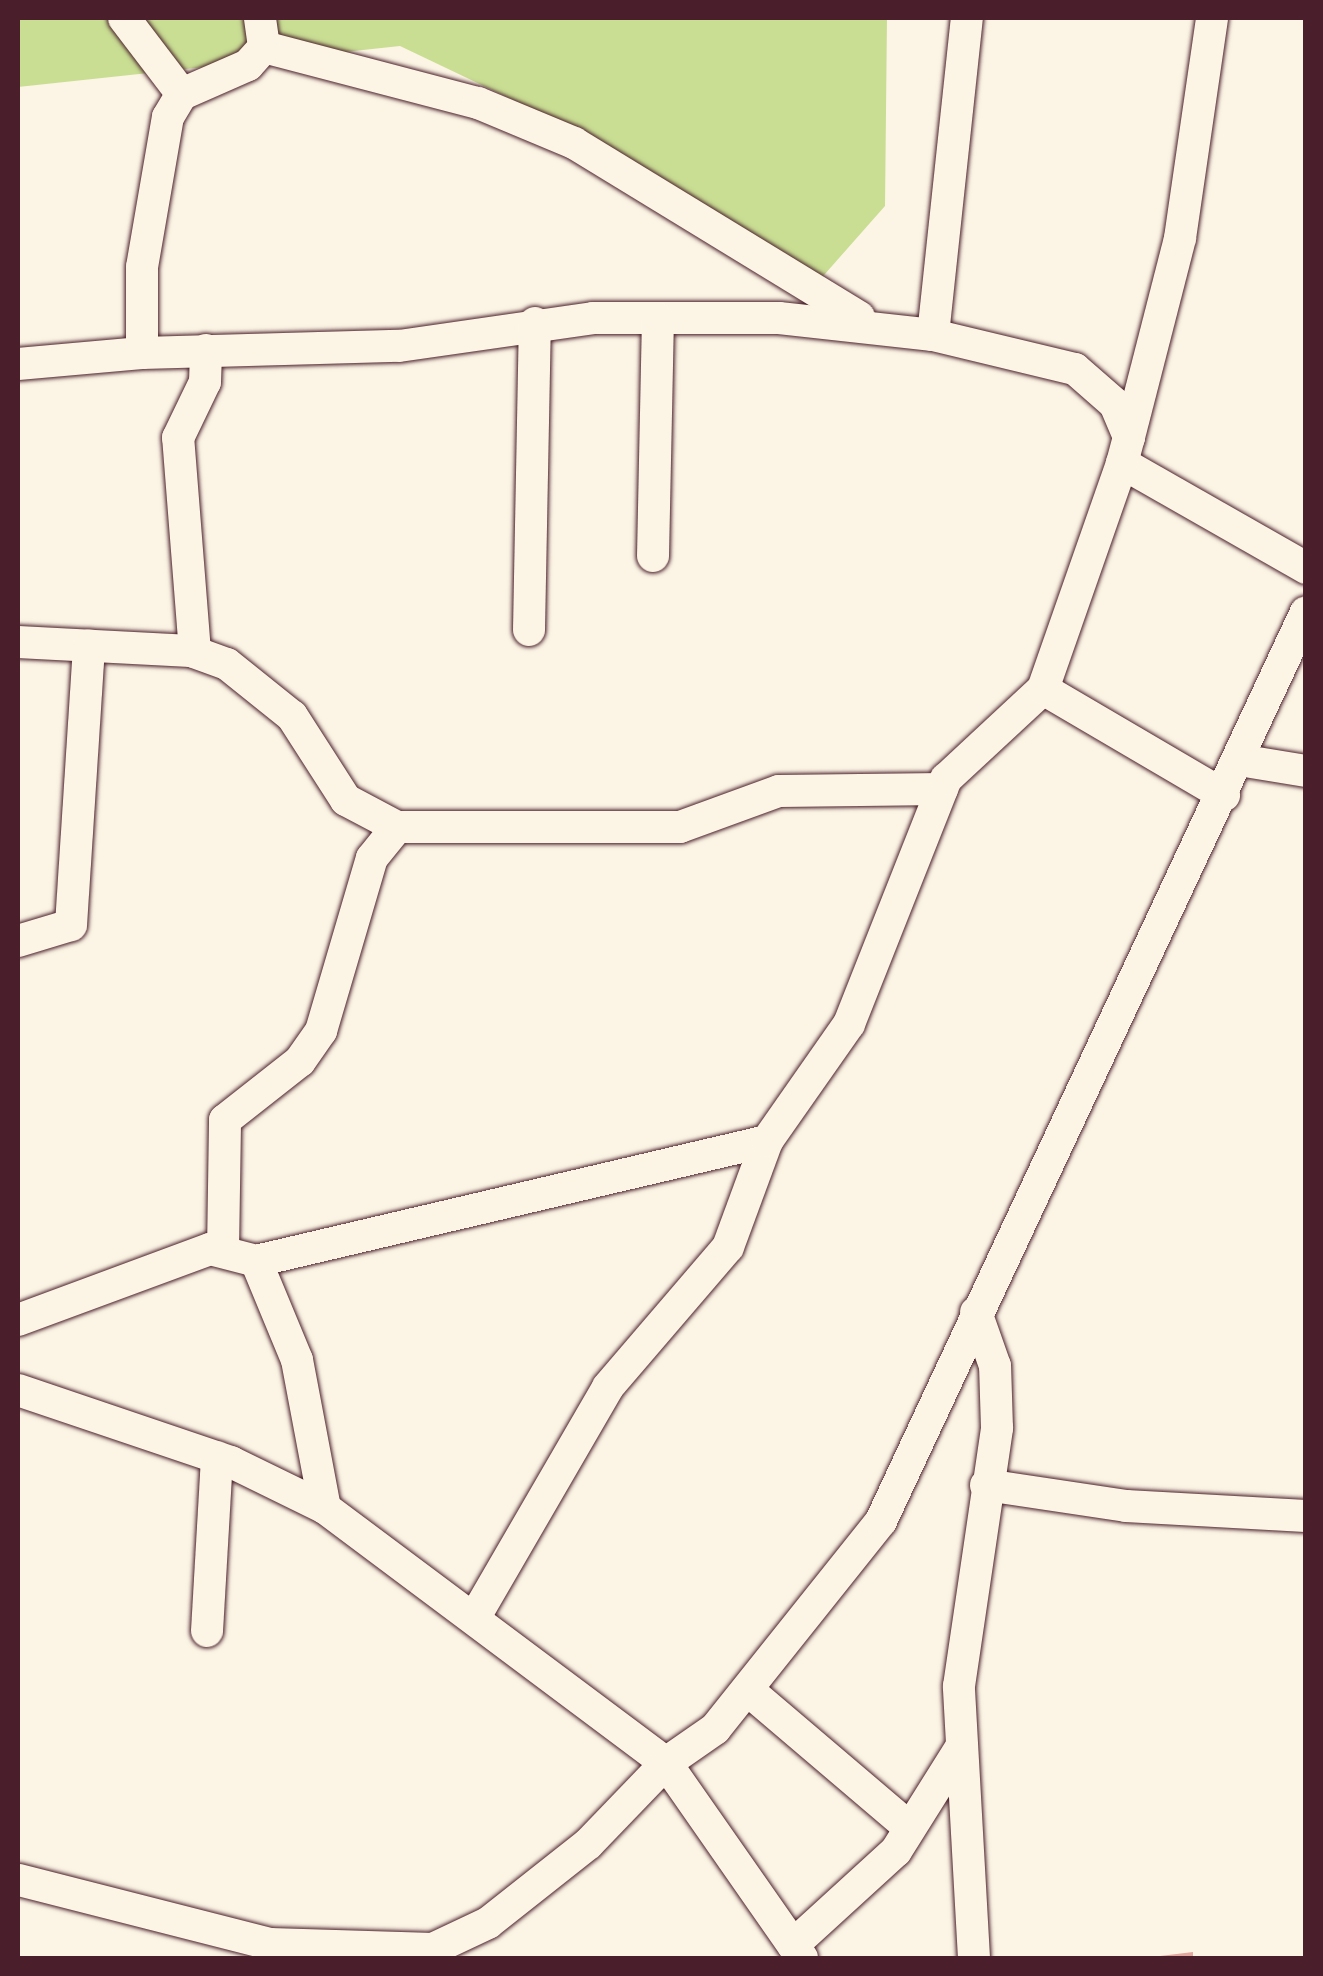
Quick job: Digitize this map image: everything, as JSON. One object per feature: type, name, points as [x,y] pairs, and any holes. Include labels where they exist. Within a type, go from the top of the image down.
[{"type":"street","points":[[124,18],[182,94]]},
{"type":"street","points":[[933,335],[967,18]]},
{"type":"street","points":[[476,1615],[608,1387],[728,1247],[767,1141],[849,1024],[942,789],[1043,689],[1126,450],[1180,238],[1212,18]]},
{"type":"street","points":[[142,353],[147,230],[168,117],[182,94],[248,65],[262,32],[478,103],[574,142],[871,324]]},
{"type":"street","points":[[18,364],[142,353],[400,346],[534,323],[658,319],[871,324],[1075,369],[1115,404],[1126,450],[1306,568]]},
{"type":"street","points":[[652,556],[658,319]]},
{"type":"street","points":[[529,630],[534,323]]},
{"type":"street","points":[[195,652],[178,438],[205,382],[206,350]]},
{"type":"street","points":[[18,1880],[270,1944],[433,1949],[488,1923],[588,1844],[666,1763],[749,1690],[882,1521],[976,1312],[1224,795],[1306,612]]},
{"type":"street","points":[[18,642],[195,652],[261,683],[346,800],[396,827],[680,827],[779,790],[942,789]]},
{"type":"street","points":[[18,940],[71,925],[89,646]]},
{"type":"street","points":[[1043,689],[1224,795]]},
{"type":"street","points":[[1239,760],[1306,771]]},
{"type":"street","points":[[223,1251],[225,1120],[300,1061],[321,1031],[372,858],[396,827]]},
{"type":"street","points":[[18,1320],[174,1259],[223,1251],[256,1261],[767,1141]]},
{"type":"street","points":[[256,1261],[298,1360],[325,1508]]},
{"type":"street","points":[[974,1958],[960,1748],[986,1485],[998,1428],[995,1366],[976,1312]]},
{"type":"street","points":[[18,1390],[217,1457],[325,1508],[476,1615],[666,1763],[798,1952],[852,1899],[910,1828],[960,1748]]},
{"type":"street","points":[[208,1630],[217,1457]]},
{"type":"street","points":[[986,1485],[1126,1506],[1306,1516]]},
{"type":"street","points":[[749,1690],[910,1828]]},
{"type":"green space","points":[[18,18],[887,18],[885,206],[817,283],[599,141],[400,46],[18,87]]},
{"type":"building","points":[[1193,1952],[1193,1958],[1160,1958],[1160,1956]]}]
